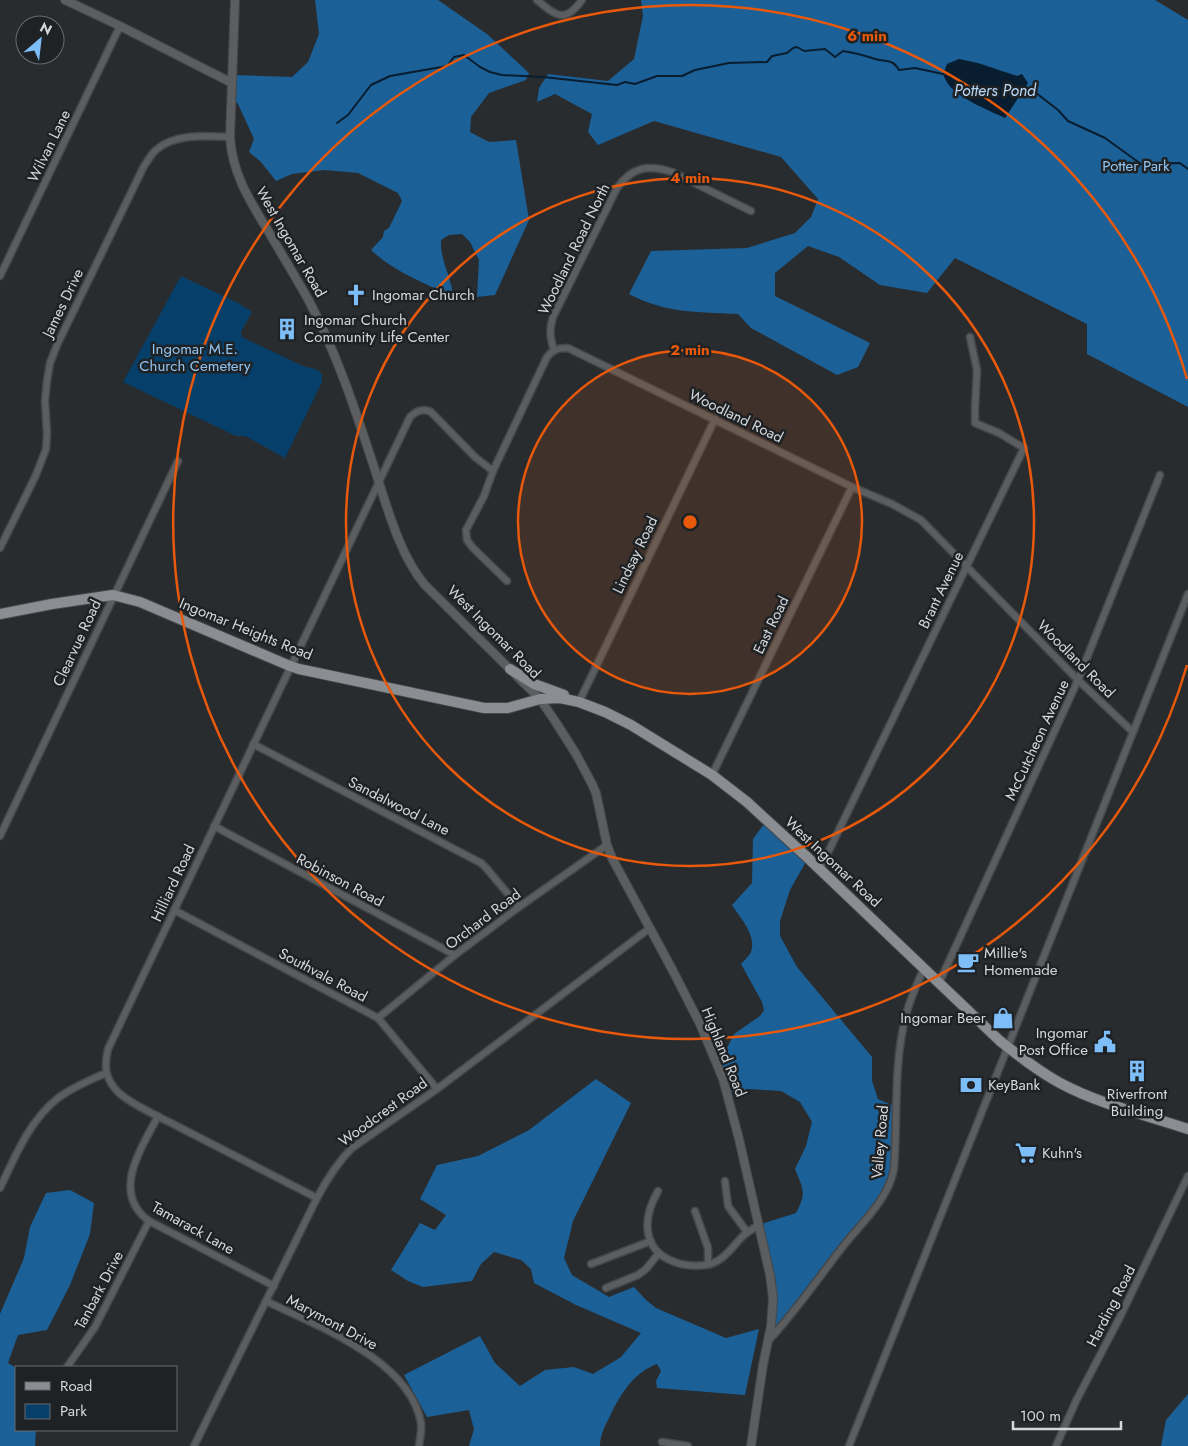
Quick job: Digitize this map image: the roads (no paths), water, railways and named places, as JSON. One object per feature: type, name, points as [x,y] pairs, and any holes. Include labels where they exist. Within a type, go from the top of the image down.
[{"type":"main road","name":"Ingomar Heights Road","points":[[0,614],[113,595],[140,602],[290,666],[484,708],[508,708],[540,699]]},
{"type":"main road","points":[[510,669],[534,684],[579,702]]},
{"type":"main road","name":"West Ingomar Road","points":[[540,699],[560,698],[579,702],[605,712],[660,742],[712,775],[747,802],[1008,1048],[1031,1065],[1071,1088],[1097,1099],[1188,1129]]},
{"type":"street","points":[[65,0],[232,83]]},
{"type":"street","name":"West Ingomar Road","points":[[235,0],[230,137],[232,159],[241,184],[310,303],[333,350],[351,397],[397,534],[412,569],[434,594],[540,699]]},
{"type":"street","points":[[541,1],[557,15],[562,16],[572,12],[582,0]]},
{"type":"street","name":"Wilvan Lane","points":[[0,276],[120,26]]},
{"type":"street","name":"James Drive","points":[[0,548],[36,475],[46,450],[45,401],[47,381],[54,354],[139,175],[154,151],[168,143],[193,137],[230,137]]},
{"type":"street","name":"Woodland Road North","points":[[554,350],[550,336],[553,317],[617,188],[628,175],[644,168],[662,169],[672,172],[750,211]]},
{"type":"street","name":"Brant Avenue","points":[[820,869],[1024,448],[999,433],[975,423],[974,408],[977,370],[970,337]]},
{"type":"street","name":"Woodland Road","points":[[554,350],[568,348],[892,504],[921,520],[1078,680],[1133,732]]},
{"type":"street","points":[[507,581],[473,548],[466,537],[467,527],[484,496],[493,471],[547,357],[554,350]]},
{"type":"street","points":[[379,481],[410,417],[420,410],[432,412],[475,457],[493,471]]},
{"type":"street","name":"Lindsay Road","points":[[579,702],[714,419]]},
{"type":"street","name":"Clearvue Road","points":[[0,836],[178,461]]},
{"type":"street","name":"McCutcheon Avenue","points":[[939,983],[1078,680],[1160,475]]},
{"type":"street","name":"Hilliard Road","points":[[106,1073],[106,1057],[111,1041],[379,481]]},
{"type":"street","name":"East Road","points":[[712,775],[852,486]]},
{"type":"street","points":[[849,1446],[1188,594]]},
{"type":"street","name":"Highland Road","points":[[540,699],[588,775],[596,793],[607,845],[616,866],[700,1024],[723,1079],[740,1139],[774,1298],[769,1340],[763,1365],[751,1446]]},
{"type":"street","name":"Sandalwood Lane","points":[[253,744],[481,864],[488,869],[519,907]]},
{"type":"street","name":"Robinson Road","points":[[214,826],[455,955]]},
{"type":"street","name":"Orchard Road","points":[[378,1018],[455,955],[607,845]]},
{"type":"street","name":"Southvale Road","points":[[174,910],[378,1018],[437,1089]]},
{"type":"street","name":"Woodcrest Road","points":[[194,1446],[317,1198],[336,1165],[352,1148],[437,1089],[650,928]]},
{"type":"street","name":"Valley Road","points":[[769,1340],[793,1314],[849,1239],[882,1199],[891,1183],[894,1169],[901,1041],[911,999],[924,968]]},
{"type":"street","points":[[0,1188],[25,1136],[40,1116],[66,1093],[106,1073],[110,1082],[121,1095],[317,1198]]},
{"type":"street","name":"Tamarack Lane","points":[[158,1116],[135,1162],[130,1179],[134,1203],[143,1217],[274,1286]]},
{"type":"street","name":"Harding Road","points":[[1056,1446],[1076,1401],[1119,1320],[1188,1176]]},
{"type":"street","points":[[725,1180],[728,1206],[747,1232]]},
{"type":"street","points":[[658,1191],[648,1215],[648,1230],[651,1241],[665,1258],[684,1265],[712,1263],[726,1254],[747,1232],[758,1225]]},
{"type":"street","points":[[696,1211],[708,1248],[708,1264]]},
{"type":"street","name":"Tanbark Drive","points":[[68,1366],[95,1327],[149,1221]]},
{"type":"street","points":[[591,1264],[651,1241]]},
{"type":"street","points":[[606,1288],[638,1275],[659,1253]]},
{"type":"street","name":"Marymont Drive","points":[[266,1302],[343,1339],[363,1351],[389,1371],[408,1391],[418,1412],[421,1424],[419,1446]]},
{"type":"street","points":[[662,1442],[688,1446]]},
{"type":"water","name":"Potters Pond","points":[[959,59],[978,63],[1017,76],[1022,74],[1028,83],[1005,118],[966,99],[948,84],[943,74],[947,64]]},
{"type":"waterway","points":[[337,123],[348,115],[371,85],[390,76],[447,66],[454,57],[464,55],[480,67],[502,75],[543,77],[617,85],[625,82],[635,84],[657,76],[682,76],[695,70],[729,63],[767,62],[772,56],[787,53],[797,47],[804,51],[825,49],[835,57],[843,51],[891,62],[899,70],[915,68],[943,74]]},
{"type":"waterway","points":[[1031,89],[1058,110],[1068,121],[1105,138],[1141,164],[1180,163],[1188,169]]},
{"type":"place","name":"Ingomar Church","points":[[356,295]]},
{"type":"place","name":"Ingomar Church Community Life Center","points":[[287,329]]},
{"type":"place","name":"Millie's Homemade","points":[[968,962]]},
{"type":"place","name":"Ingomar Beer","points":[[1003,1018]]},
{"type":"place","name":"Ingomar Post Office","points":[[1105,1042]]},
{"type":"place","name":"Riverfront Building","points":[[1137,1071]]},
{"type":"place","name":"KeyBank","points":[[971,1085]]},
{"type":"place","name":"Kuhn's","points":[[1026,1153]]},
{"type":"park label","name":"Potter Park","points":[[1136,166]]},
{"type":"park label","name":"Ingomar M.E. Church Cemetery","points":[[195,358]]}]
